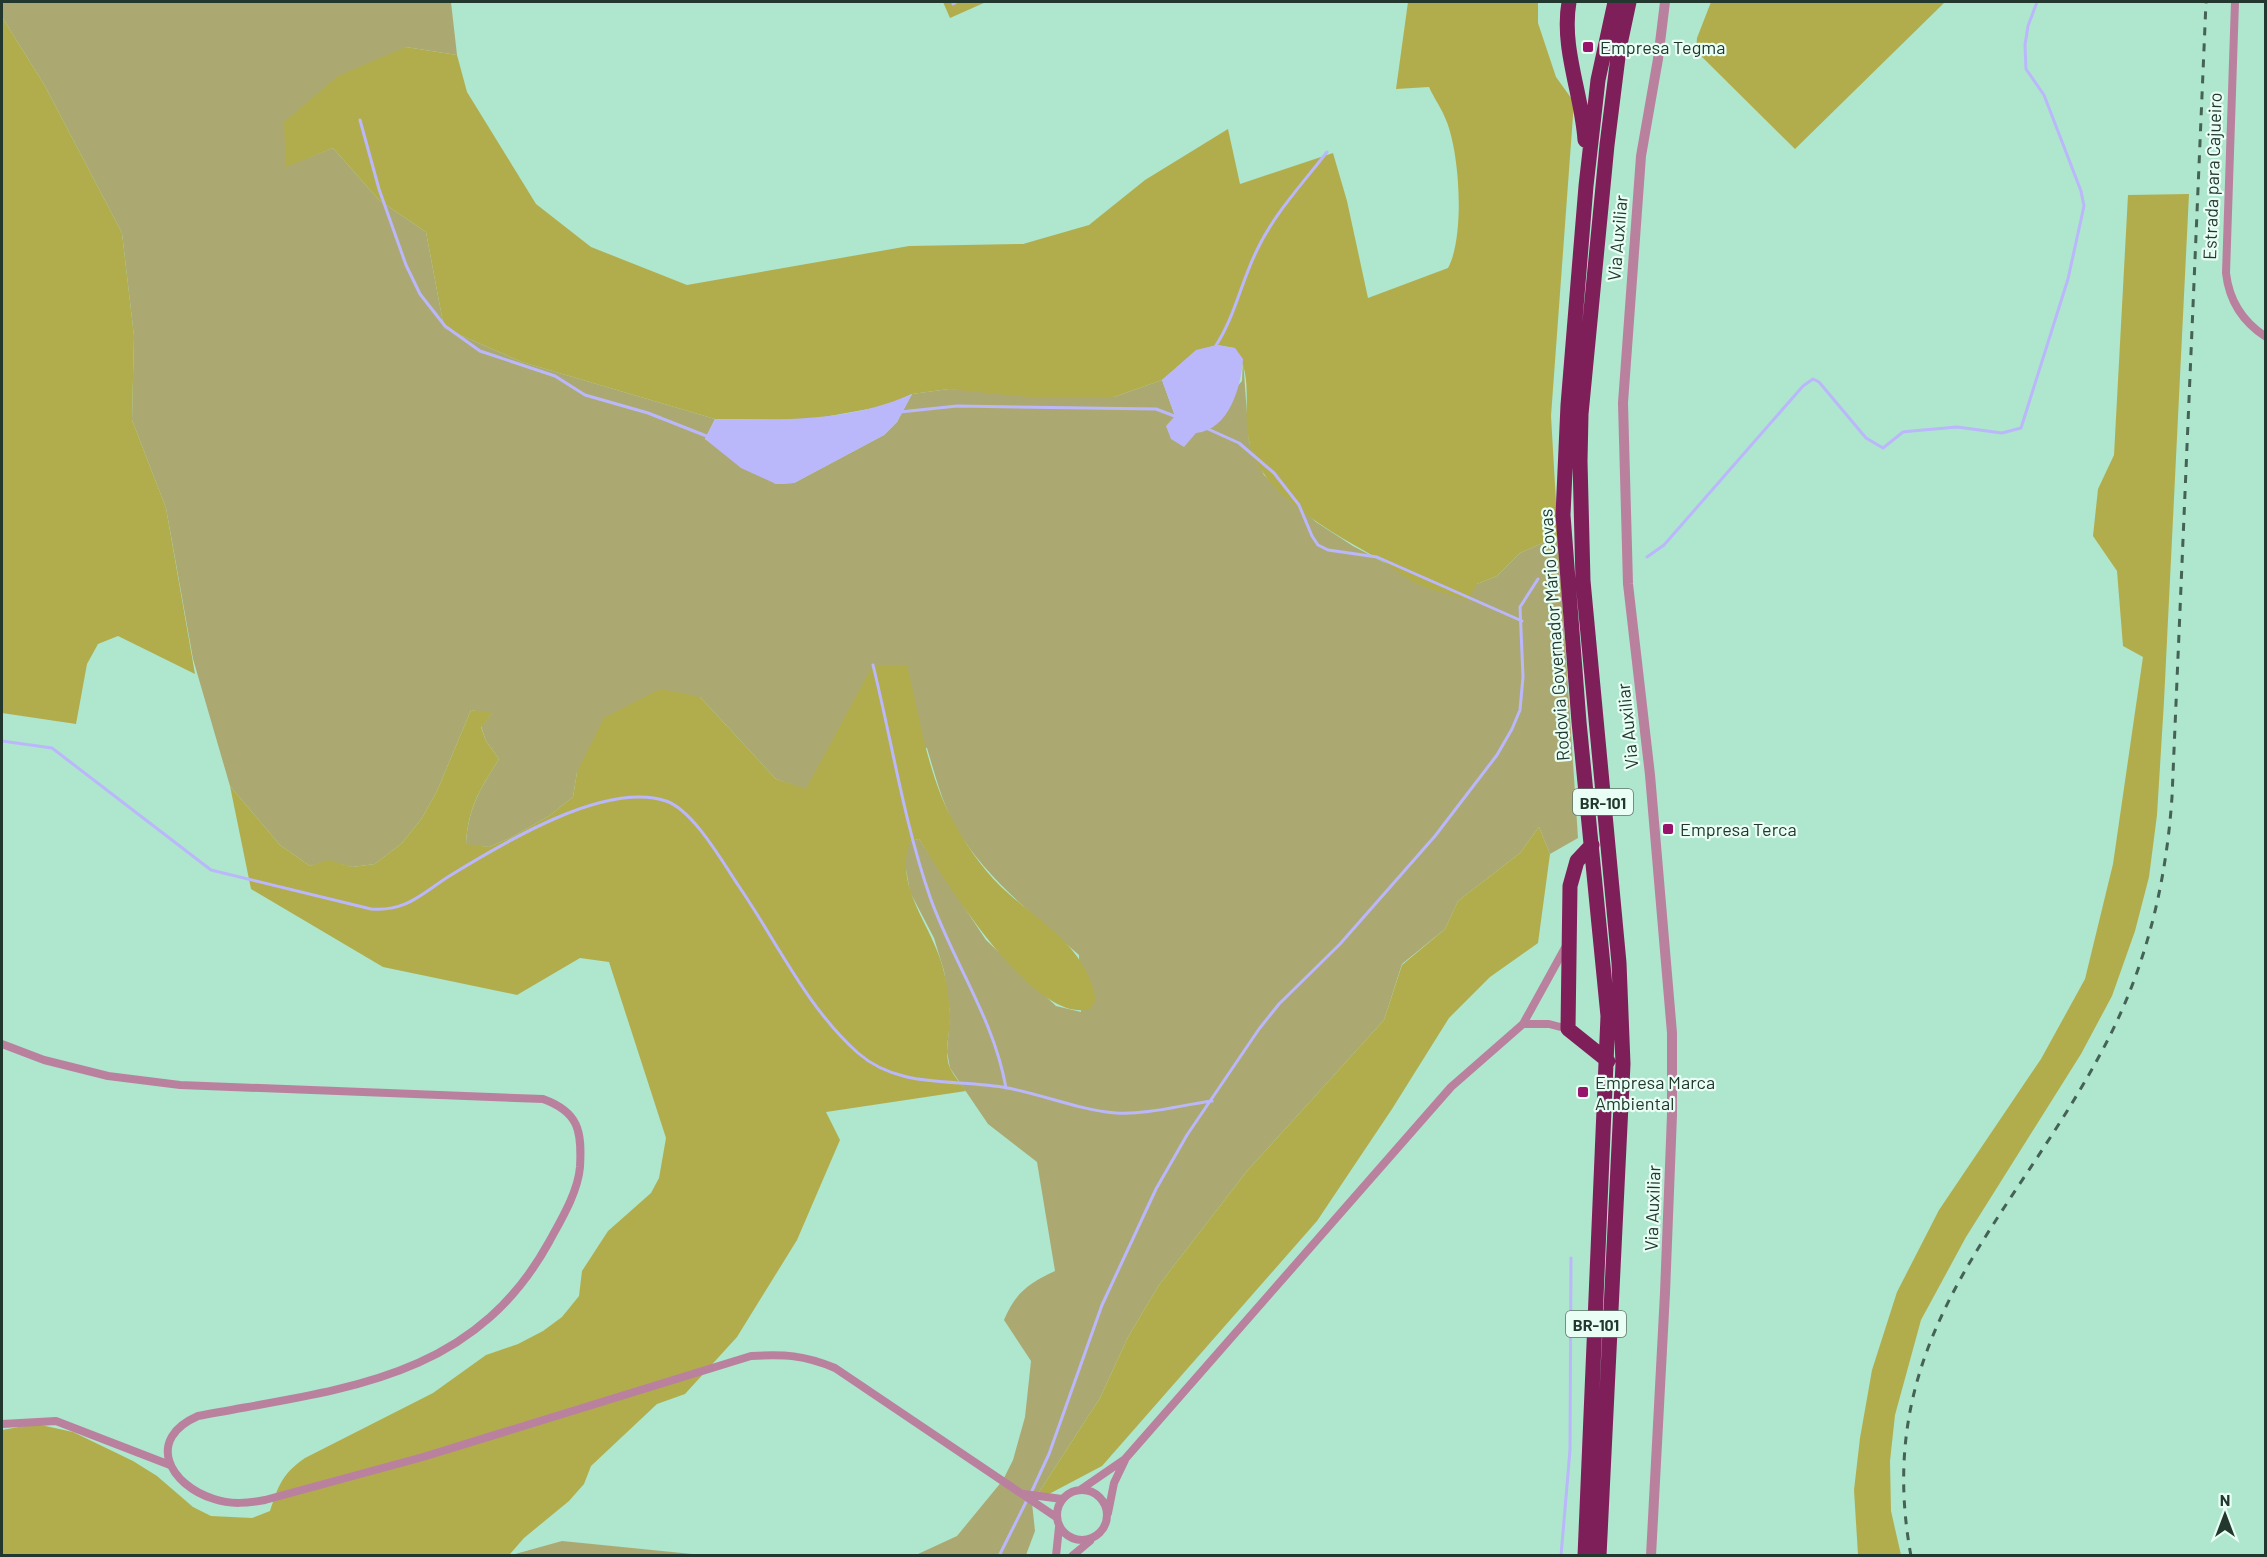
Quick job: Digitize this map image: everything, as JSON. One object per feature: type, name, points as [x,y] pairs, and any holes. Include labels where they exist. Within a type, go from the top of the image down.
[{"type":"highway","points":[[1569,2],[1567,43],[1582,108],[1586,186]]},
{"type":"highway","name":"Rodovia Governador Mário Covas","points":[[1585,1556],[1608,1060],[1608,1016],[1563,515],[1568,405],[1586,186],[1598,80],[1615,2]]},
{"type":"highway","name":"Rodovia Governador Mário Covas","points":[[1599,1556],[1623,1064],[1619,963],[1583,581],[1580,460],[1581,414],[1607,145],[1616,68],[1629,2]]},
{"type":"highway","points":[[1592,845],[1576,861],[1570,886],[1568,1029],[1608,1060]]},
{"type":"street","name":"Via Auxiliar","points":[[1651,1556],[1665,1304],[1672,1115],[1672,1033],[1652,798],[1628,585],[1623,403],[1641,156],[1658,59],[1665,2]]},
{"type":"street","name":"Estrada para Cajueiro","points":[[2235,2],[2226,273],[2229,291],[2238,310],[2265,337]]},
{"type":"street","points":[[1024,1494],[1062,1499],[1080,1490],[1125,1459],[1443,1096],[1490,1050],[1522,1024],[1568,944]]},
{"type":"street","points":[[1522,1024],[1549,1024],[1568,1029]]},
{"type":"street","points":[[2,1044],[44,1060],[108,1076],[180,1085],[543,1099],[565,1108],[572,1115],[579,1132],[579,1171],[572,1195],[534,1268],[482,1325],[434,1357],[362,1384],[198,1416],[182,1423],[173,1433],[168,1445],[170,1465],[179,1480],[193,1491],[215,1500],[243,1503],[265,1500],[423,1457],[751,1356],[781,1354],[808,1357],[835,1368],[1056,1517]]},
{"type":"street","points":[[2,1424],[56,1421],[74,1425],[170,1465]]},
{"type":"street","points":[[1072,1556],[1106,1523],[1114,1483],[1125,1459]]},
{"type":"street","points":[[1080,1490],[1098,1496],[1107,1514],[1106,1523]]},
{"type":"street","points":[[1056,1556],[1059,1527],[1056,1517],[1062,1499]]},
{"type":"street","points":[[1059,1527],[1074,1539],[1093,1538]]},
{"type":"shaded area","points":[[2,2],[451,2],[457,55],[406,47],[286,166],[333,148],[379,200],[426,232],[444,328],[522,362],[715,419],[705,439],[776,484],[794,483],[884,435],[897,422],[912,394],[949,389],[1114,397],[1162,380],[1175,416],[1196,433],[1242,381],[1243,359],[1249,442],[1264,475],[1316,522],[1353,546],[1385,563],[1477,584],[1497,576],[1520,553],[1558,536],[1578,838],[1550,854],[1539,827],[1520,853],[1458,901],[1445,929],[1402,964],[1384,1020],[1247,1171],[1159,1285],[1128,1337],[1100,1398],[1032,1503],[1035,1531],[1026,1555],[843,1555],[918,1554],[957,1536],[1003,1480],[1013,1460],[1025,1417],[1031,1361],[1004,1320],[1013,1303],[1024,1290],[1055,1271],[1037,1162],[988,1124],[950,1068],[947,1052],[950,1013],[944,971],[934,938],[910,892],[904,858],[909,841],[919,839],[986,940],[1056,1006],[1081,1012],[1079,955],[996,880],[967,845],[946,807],[927,748],[838,732],[806,790],[776,779],[700,697],[577,772],[573,797],[549,816],[489,847],[466,845],[472,809],[499,759],[486,741],[481,726],[492,714],[471,710],[437,791],[422,818],[402,843],[375,864],[352,867],[329,861],[310,866],[280,845],[230,786],[193,659],[166,508],[132,420],[134,336],[122,233],[45,86],[2,17]]},
{"type":"shaded area","points":[[943,2],[986,2],[950,18]]},
{"type":"shaded area","points":[[1408,2],[1538,2],[1538,23],[1556,77],[1574,102],[1551,416],[1558,536],[1520,553],[1497,576],[1477,584],[1468,600],[1425,587],[1409,579],[1325,528],[1285,498],[1256,462],[1247,429],[1244,370],[1234,348],[1217,345],[1196,351],[1162,380],[1114,397],[1037,398],[949,389],[912,394],[885,406],[808,420],[715,419],[522,362],[444,328],[426,232],[379,200],[333,148],[286,167],[284,122],[338,76],[406,47],[457,55],[467,92],[536,204],[591,247],[687,285],[909,246],[1023,244],[1089,225],[1145,180],[1228,129],[1240,184],[1333,153],[1347,201],[1368,298],[1448,268],[1457,236],[1459,195],[1455,153],[1444,116],[1429,87],[1396,89]]},
{"type":"shaded area","points":[[1711,2],[1945,2],[1795,149],[1696,51],[1697,38]]},
{"type":"shaded area","points":[[2,17],[45,86],[122,233],[134,336],[132,420],[166,508],[195,674],[118,636],[98,644],[87,664],[76,724],[2,713]]},
{"type":"shaded area","points":[[2189,194],[2164,701],[2157,815],[2149,877],[2135,931],[2112,996],[2081,1054],[1966,1237],[1921,1320],[1895,1415],[1890,1461],[1891,1511],[1901,1555],[1858,1555],[1854,1490],[1860,1438],[1872,1370],[1897,1292],[1939,1210],[2041,1059],[2085,979],[2113,864],[2143,657],[2123,646],[2117,571],[2093,536],[2098,489],[2114,455],[2128,195]]},
{"type":"shaded area","points":[[1217,345],[1235,348],[1243,359],[1236,394],[1225,416],[1207,430],[1196,433],[1184,447],[1171,439],[1166,426],[1175,416],[1162,380],[1196,350]]},
{"type":"shaded area","points":[[912,394],[897,422],[884,435],[794,483],[776,484],[741,468],[705,439],[715,419],[791,419],[840,414],[864,410]]},
{"type":"shaded area","points":[[873,665],[907,665],[932,768],[946,808],[986,871],[1074,952],[1091,982],[1096,1000],[1090,1009],[1068,1008],[1043,995],[1018,973],[993,946],[970,915],[919,839],[910,841],[906,859],[911,891],[939,955],[946,982],[950,1013],[948,1061],[950,1068],[966,1091],[826,1112],[840,1140],[797,1240],[737,1337],[685,1394],[657,1404],[591,1466],[584,1484],[569,1501],[524,1538],[510,1554],[2,1556],[2,1430],[36,1424],[73,1432],[133,1461],[157,1476],[193,1507],[211,1516],[252,1518],[270,1511],[282,1481],[305,1458],[433,1393],[486,1355],[518,1344],[543,1331],[562,1317],[579,1296],[582,1271],[608,1231],[651,1193],[659,1178],[666,1138],[609,962],[580,958],[517,995],[383,967],[251,889],[230,786],[280,845],[310,866],[329,860],[352,867],[375,864],[402,843],[422,818],[437,791],[471,710],[493,713],[481,727],[486,741],[499,759],[472,809],[466,844],[489,847],[549,816],[573,797],[577,772],[604,718],[660,689],[700,697],[776,779],[806,789]]},
{"type":"shaded area","points":[[1539,827],[1550,854],[1538,943],[1490,977],[1449,1018],[1392,1109],[1317,1221],[1102,1466],[1032,1503],[1100,1398],[1128,1337],[1159,1285],[1247,1171],[1384,1020],[1402,965],[1445,929],[1458,901],[1520,853]]},
{"type":"shaded area","points":[[562,1541],[702,1555],[508,1556]]},
{"type":"waterway","points":[[1647,557],[1664,545],[1803,386],[1813,379],[1819,382],[1866,438],[1883,448],[1903,432],[1957,427],[2002,433],[2021,428],[2068,279],[2084,206],[2081,191],[2044,95],[2026,69],[2025,45],[2028,26],[2037,2]]},
{"type":"waterway","points":[[360,120],[379,189],[406,265],[420,294],[445,326],[480,351],[555,376],[585,395],[648,413],[709,437]]},
{"type":"waterway","points":[[1215,347],[1228,324],[1251,262],[1264,237],[1289,199],[1327,152]]},
{"type":"waterway","points":[[900,412],[957,406],[1156,409],[1177,417]]},
{"type":"waterway","points":[[1208,429],[1239,443],[1274,473],[1299,505],[1318,545],[1328,550],[1377,557],[1522,621]]},
{"type":"waterway","points":[[1031,1493],[1049,1454],[1102,1305],[1156,1189],[1187,1135],[1259,1029],[1279,1004],[1340,944],[1435,836],[1497,755],[1512,729],[1520,710],[1523,677],[1520,607],[1538,579]]},
{"type":"waterway","points":[[873,665],[921,869],[939,921],[983,1014],[1006,1088]]},
{"type":"waterway","points":[[2,741],[52,748],[211,870],[371,909],[395,907],[414,900],[498,847],[526,832],[585,807],[641,797],[666,801],[676,806],[706,837],[823,1016],[858,1053],[874,1065],[910,1078],[1008,1088],[1089,1109],[1116,1113],[1152,1111],[1212,1101]]},
{"type":"waterway","points":[[1561,1556],[1570,1450],[1571,1258]]},
{"type":"waterway","points":[[999,1556],[1028,1498]]},
{"type":"railway","points":[[1911,1556],[1904,1478],[1911,1408],[1929,1345],[1957,1286],[1991,1228],[2066,1112],[2103,1049],[2131,989],[2159,895],[2172,797],[2206,2]]},
{"type":"place","name":"Empresa Tegma","points":[[1588,47]]},
{"type":"place","name":"Empresa Terca","points":[[1668,829]]},
{"type":"place","name":"Empresa Marca Ambiental","points":[[1583,1092]]}]
